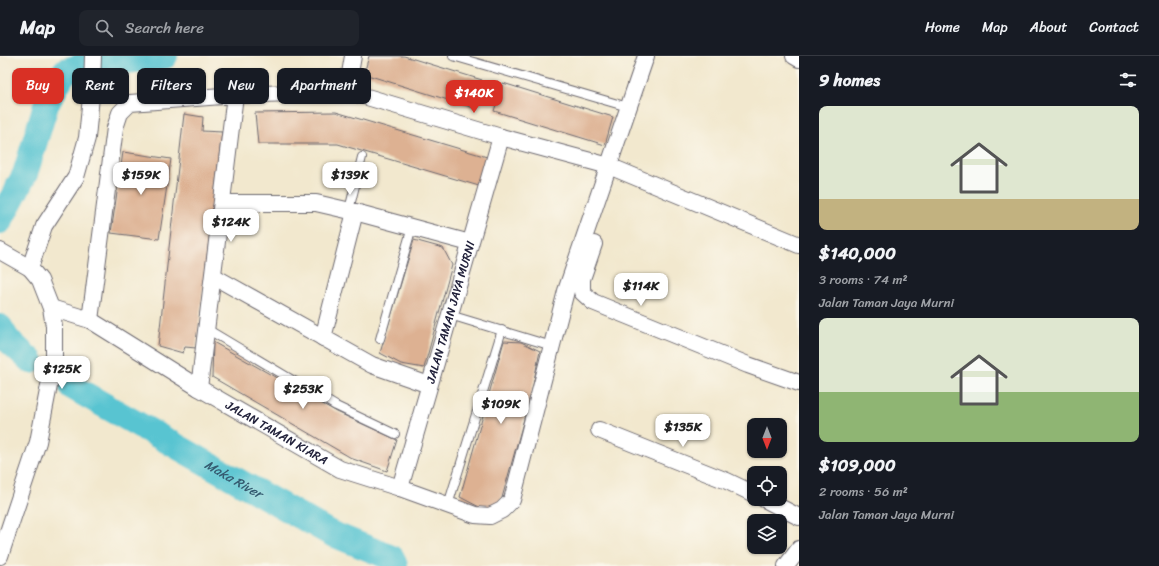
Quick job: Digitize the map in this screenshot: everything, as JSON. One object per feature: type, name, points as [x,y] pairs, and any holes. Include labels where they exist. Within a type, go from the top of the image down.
[{"type":"street","points":[[30,268],[44,226],[76,177],[87,138],[93,56]]},
{"type":"street","points":[[351,68],[353,56]]},
{"type":"street","points":[[552,346],[566,291],[646,56]]},
{"type":"street","points":[[794,56],[799,59]]},
{"type":"street","points":[[90,320],[115,128],[120,113],[130,103],[214,97]]},
{"type":"street","points":[[371,97],[501,137],[609,166],[799,244]]},
{"type":"street","points":[[200,388],[235,104]]},
{"type":"street","name":"JALAN TAMAN JAYA MURNI","points":[[400,488],[501,137]]},
{"type":"street","points":[[609,166],[611,185],[608,201],[582,279],[582,292],[593,302],[748,365],[799,383]]},
{"type":"street","points":[[222,203],[316,203],[352,211],[470,243]]},
{"type":"street","points":[[323,338],[352,211]]},
{"type":"street","points":[[0,251],[30,268],[40,280],[51,308],[54,326],[54,360],[38,442],[0,556]]},
{"type":"street","points":[[213,276],[372,365],[430,385]]},
{"type":"street","name":"JALAN TAMAN KIARA","points":[[51,308],[90,320],[200,388],[340,469],[400,488],[475,515],[490,516],[502,510],[512,500],[552,346]]},
{"type":"street","points":[[599,430],[727,480],[747,490]]},
{"type":"street","points":[[778,506],[799,517]]},
{"type":"street","points":[[786,566],[799,549]]},
{"type":"lane","points":[[453,56],[628,108]]},
{"type":"lane","points":[[352,211],[362,157]]},
{"type":"lane","points":[[380,340],[412,227]]},
{"type":"lane","points":[[450,315],[552,346]]},
{"type":"lane","points":[[207,329],[336,406],[395,434]]},
{"type":"lane","points":[[448,505],[502,330]]},
{"type":"building","points":[[369,56],[404,56],[482,80],[474,108],[371,76],[371,68],[366,68]]},
{"type":"building","points":[[503,83],[613,117],[605,145],[494,111]]},
{"type":"building","points":[[336,112],[487,157],[479,186],[338,144],[258,144],[255,113]]},
{"type":"building","points":[[184,114],[203,117],[202,131],[222,132],[196,348],[185,347],[183,353],[158,346]]},
{"type":"building","points":[[123,152],[171,159],[159,239],[111,233]]},
{"type":"building","points":[[414,240],[443,248],[452,265],[424,368],[401,364],[380,353]]},
{"type":"building","points":[[504,341],[521,342],[540,351],[532,390],[500,505],[483,509],[460,497]]},
{"type":"building","points":[[213,342],[337,412],[397,440],[387,471],[353,459],[212,377]]},
{"type":"waterway","points":[[0,221],[25,174],[46,105],[65,71],[80,67],[165,56]]},
{"type":"waterway","name":"Maka River","points":[[0,327],[7,339],[31,361]]},
{"type":"waterway","name":"Maka River","points":[[72,387],[330,533],[392,558],[395,566]]}]
